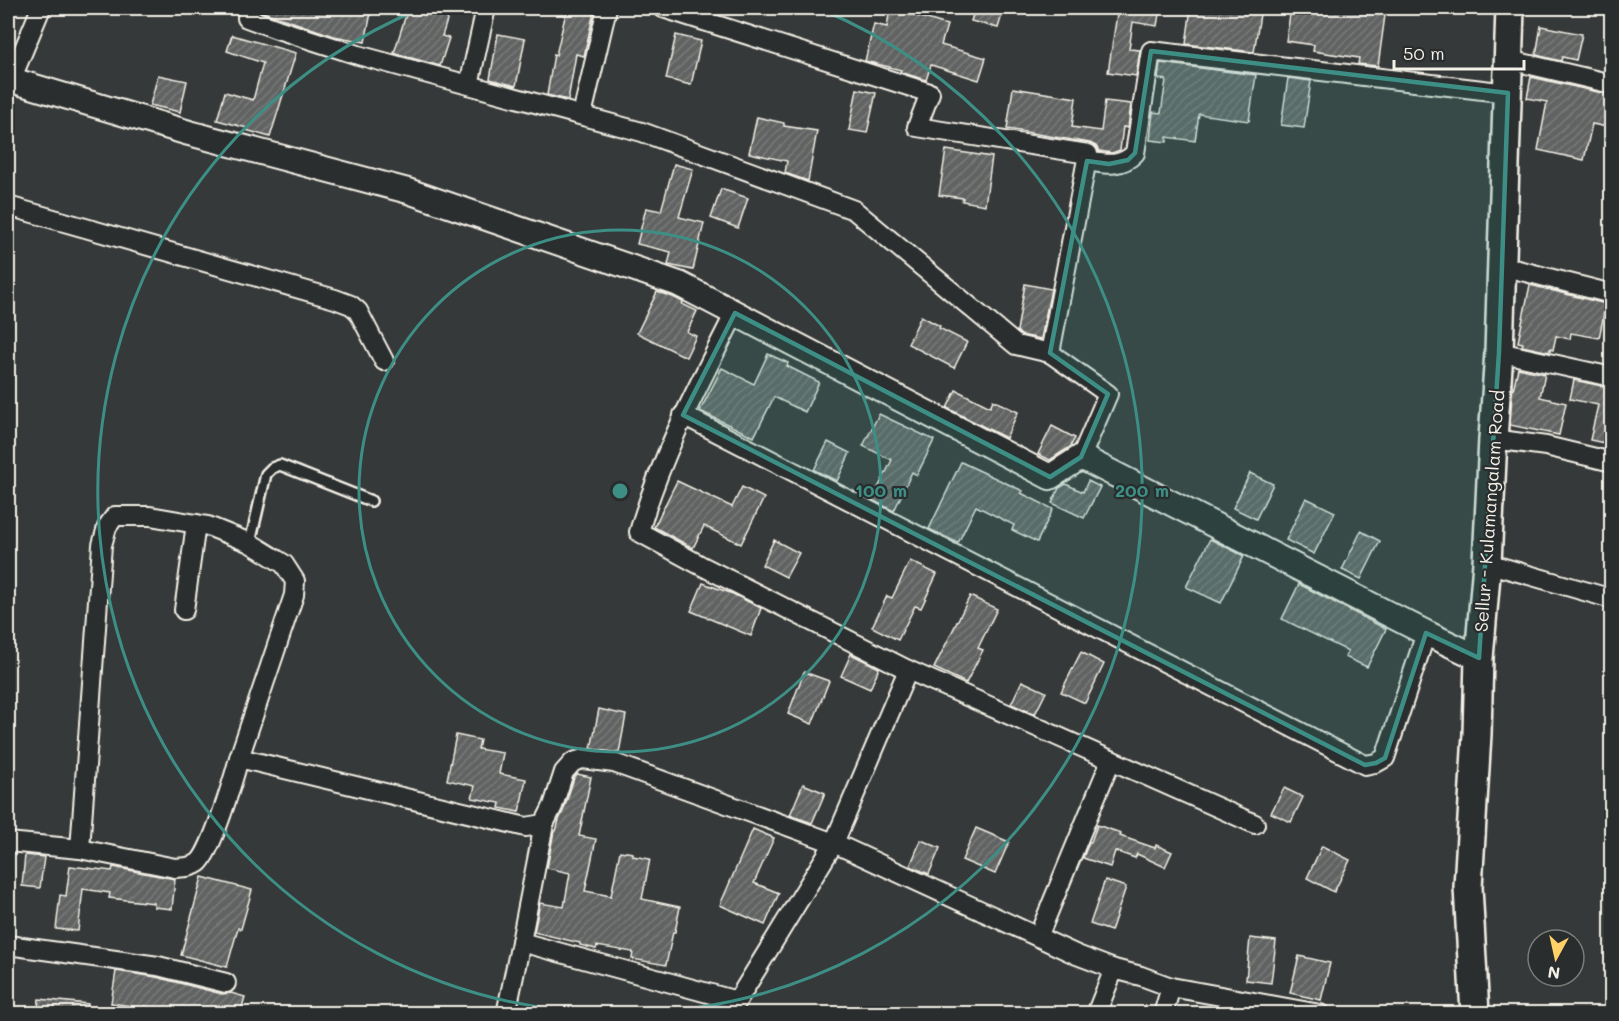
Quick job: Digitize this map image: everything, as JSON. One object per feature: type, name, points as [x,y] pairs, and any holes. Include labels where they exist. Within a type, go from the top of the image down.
[{"type":"main road","name":"Sellur - Kulamangalam Road","points":[[1475,1014],[1468,887],[1479,658],[1499,352],[1510,8]]},
{"type":"street","points":[[41,8],[9,79],[189,133],[408,191],[679,284],[1050,477],[1081,456],[1108,394],[1050,353],[1016,345],[854,210],[642,132],[358,55],[277,29],[247,18],[249,8]]},
{"type":"street","points":[[470,85],[486,8]]},
{"type":"street","points":[[582,115],[607,8]]},
{"type":"street","points":[[663,8],[930,93],[918,127],[1088,153],[1050,353]]},
{"type":"street","points":[[1087,161],[1109,164],[1128,160],[1135,153],[1151,51],[1508,93]]},
{"type":"street","points":[[1509,60],[1611,84]]},
{"type":"street","points":[[8,206],[351,305],[358,311],[384,362]]},
{"type":"street","points":[[1502,266],[1611,294]]},
{"type":"street","points":[[735,313],[683,415],[646,507],[639,532],[908,670],[1255,824]]},
{"type":"street","points":[[1499,352],[1611,377]]},
{"type":"street","points":[[683,415],[1365,765],[1385,758],[1426,633]]},
{"type":"street","points":[[1493,439],[1546,446],[1611,462]]},
{"type":"street","points":[[1081,456],[1479,658]]},
{"type":"street","points":[[8,842],[80,849],[175,868],[190,867],[200,862],[227,798],[294,596],[295,581],[284,564],[250,543],[208,526],[150,516],[115,516],[107,527],[102,545],[80,849]]},
{"type":"street","points":[[184,610],[196,524]]},
{"type":"street","points":[[1487,563],[1611,598]]},
{"type":"street","points":[[521,942],[734,1007],[834,843],[908,670]]},
{"type":"street","points":[[239,758],[526,827],[544,824]]},
{"type":"street","points":[[506,1014],[544,824],[553,806],[564,772],[573,762],[583,759],[614,763],[834,843],[1077,955],[1114,969],[1171,987],[1320,1014]]},
{"type":"street","points":[[1038,937],[1111,760]]},
{"type":"street","points":[[8,945],[158,966],[226,983]]},
{"type":"street","points":[[1096,1014],[1114,969]]},
{"type":"street","points":[[1163,1014],[1171,987]]},
{"type":"lane","points":[[250,543],[266,474],[272,468],[280,465],[371,501]]},
{"type":"highlighted area","points":[[1151,51],[1508,93],[1499,352],[1479,658],[1426,633],[1385,758],[1365,765],[683,415],[735,313],[1050,477],[1081,457],[1108,394],[1050,353],[1087,161],[1109,164],[1128,160],[1135,153]]},
{"type":"building","points":[[260,8],[372,8],[365,42],[334,36],[260,11]]},
{"type":"building","points":[[408,8],[451,8],[442,36],[449,38],[440,66],[394,53]]},
{"type":"building","points":[[567,8],[594,12],[584,56],[576,54],[568,100],[547,95],[554,54],[556,55]]},
{"type":"building","points":[[890,8],[908,8],[907,13],[947,25],[941,45],[986,58],[979,80],[931,65],[926,80],[900,72],[901,70],[865,61],[874,24],[887,27]]},
{"type":"building","points":[[975,8],[1004,8],[998,28],[971,21]]},
{"type":"building","points":[[1118,8],[1160,8],[1157,26],[1133,22],[1129,49],[1140,50],[1136,76],[1108,72]]},
{"type":"building","points":[[1191,8],[1261,8],[1254,52],[1186,44]]},
{"type":"building","points":[[1291,8],[1386,8],[1378,66],[1358,64],[1359,58],[1313,51],[1314,45],[1286,41]]},
{"type":"building","points":[[1541,26],[1582,34],[1576,60],[1562,57],[1561,61],[1536,55]]},
{"type":"building","points":[[498,34],[525,39],[516,86],[490,79]]},
{"type":"building","points":[[232,35],[296,53],[270,137],[217,120],[225,92],[253,100],[263,63],[227,51]]},
{"type":"building","points":[[676,35],[701,41],[691,85],[666,79]]},
{"type":"building","points":[[1160,63],[1256,75],[1249,121],[1199,114],[1195,141],[1167,137],[1167,142],[1150,140],[1153,112],[1161,113],[1166,80],[1158,79]]},
{"type":"building","points":[[158,75],[187,81],[180,112],[150,105]]},
{"type":"building","points":[[1531,77],[1611,95],[1607,127],[1592,124],[1584,160],[1538,150],[1547,102],[1527,98]]},
{"type":"building","points":[[1288,78],[1311,81],[1304,128],[1281,125]]},
{"type":"building","points":[[1013,88],[1076,98],[1072,127],[1101,131],[1105,101],[1131,104],[1128,128],[1123,127],[1120,150],[1112,153],[1099,151],[1090,143],[1007,129]]},
{"type":"building","points":[[857,89],[876,93],[867,133],[849,130]]},
{"type":"building","points":[[757,117],[784,123],[784,126],[817,131],[808,181],[785,173],[787,161],[749,153]]},
{"type":"building","points":[[946,150],[992,157],[985,205],[962,201],[963,198],[939,195]]},
{"type":"building","points":[[674,164],[693,169],[679,217],[704,223],[693,270],[668,265],[671,252],[637,244],[646,208],[661,211]]},
{"type":"building","points":[[721,189],[748,198],[738,228],[711,218]]},
{"type":"building","points":[[1025,284],[1051,289],[1041,339],[1021,335],[1017,331]]},
{"type":"building","points":[[1530,285],[1606,304],[1599,338],[1571,333],[1570,339],[1556,336],[1553,350],[1550,349],[1550,352],[1522,346],[1523,343],[1518,342]]},
{"type":"building","points":[[657,292],[673,297],[697,311],[687,332],[696,336],[686,357],[637,333]]},
{"type":"building","points":[[921,316],[967,342],[954,368],[908,344]]},
{"type":"building","points":[[768,354],[819,382],[805,412],[774,397],[754,437],[700,411],[722,368],[754,384]]},
{"type":"building","points":[[1518,368],[1545,374],[1540,397],[1566,403],[1559,435],[1510,425],[1512,394]]},
{"type":"building","points":[[1574,380],[1611,388],[1609,444],[1590,440],[1598,405],[1570,399]]},
{"type":"building","points":[[956,390],[990,407],[993,400],[1018,412],[1006,438],[947,408]]},
{"type":"building","points":[[879,414],[934,440],[917,475],[912,472],[894,511],[872,500],[892,460],[863,446]]},
{"type":"building","points":[[1052,426],[1075,438],[1070,447],[1050,460],[1038,454]]},
{"type":"building","points":[[828,442],[850,453],[837,481],[814,470]]},
{"type":"building","points":[[961,462],[1023,491],[1021,493],[1053,509],[1037,542],[1012,530],[1014,525],[976,506],[958,543],[929,529]]},
{"type":"building","points":[[1250,473],[1273,484],[1256,519],[1233,508]]},
{"type":"building","points":[[677,481],[732,507],[742,487],[764,498],[741,544],[704,526],[693,548],[654,527]]},
{"type":"building","points":[[1088,481],[1100,487],[1084,518],[1052,503],[1059,488],[1066,484],[1083,492]]},
{"type":"building","points":[[1306,498],[1335,512],[1314,554],[1286,540]]},
{"type":"building","points":[[1361,531],[1380,541],[1361,579],[1342,570]]},
{"type":"building","points":[[1210,539],[1244,556],[1221,603],[1186,587]]},
{"type":"building","points":[[774,540],[799,553],[786,577],[762,565]]},
{"type":"building","points":[[910,561],[937,574],[921,608],[915,606],[898,640],[872,627],[887,596],[892,598]]},
{"type":"building","points":[[703,583],[761,608],[751,636],[691,611]]},
{"type":"building","points":[[1299,584],[1386,629],[1367,667],[1345,657],[1348,651],[1282,619]]},
{"type":"building","points":[[970,596],[997,609],[978,648],[983,650],[966,683],[934,668]]},
{"type":"building","points":[[1081,652],[1104,664],[1085,703],[1061,692]]},
{"type":"building","points":[[851,654],[879,668],[870,689],[841,676]]},
{"type":"building","points":[[804,672],[829,681],[812,724],[788,714]]},
{"type":"building","points":[[1022,681],[1046,692],[1035,714],[1011,704]]},
{"type":"building","points":[[599,709],[626,715],[619,753],[591,749]]},
{"type":"building","points":[[456,735],[480,740],[478,749],[503,753],[499,774],[526,779],[519,812],[499,808],[500,803],[472,798],[475,786],[447,780]]},
{"type":"building","points":[[577,774],[591,777],[579,836],[596,839],[585,891],[611,896],[620,851],[650,859],[642,899],[680,907],[666,965],[632,959],[633,952],[597,946],[596,949],[534,932],[540,903],[564,907],[570,873],[547,868],[554,831],[556,831]]},
{"type":"building","points":[[803,784],[825,793],[812,823],[790,815]]},
{"type":"building","points":[[1284,788],[1303,797],[1291,822],[1271,813]]},
{"type":"building","points":[[1097,825],[1121,833],[1120,836],[1155,848],[1156,845],[1172,852],[1165,867],[1137,854],[1135,858],[1115,851],[1110,867],[1083,858]]},
{"type":"building","points":[[976,828],[1009,842],[995,874],[962,860]]},
{"type":"building","points":[[753,829],[774,838],[754,883],[779,893],[765,925],[720,905]]},
{"type":"building","points":[[921,840],[940,848],[929,874],[910,866]]},
{"type":"building","points":[[1322,846],[1350,860],[1334,892],[1307,878]]},
{"type":"building","points":[[25,855],[44,857],[40,888],[22,886]]},
{"type":"building","points":[[70,866],[112,871],[113,867],[175,879],[172,909],[154,907],[154,903],[109,898],[110,893],[83,889],[78,931],[56,929],[60,895],[66,896]]},
{"type":"building","points":[[202,877],[252,890],[227,967],[181,955]]},
{"type":"building","points":[[1105,880],[1126,887],[1111,931],[1090,924]]},
{"type":"building","points":[[1250,938],[1276,941],[1271,983],[1246,980]]},
{"type":"building","points":[[1299,956],[1330,963],[1321,1000],[1290,993]]},
{"type":"building","points":[[116,971],[156,977],[222,994],[231,993],[245,997],[240,1014],[172,1014],[144,1006],[143,1008],[111,1003]]},
{"type":"building","points":[[39,999],[88,1004],[87,1014],[37,1014]]}]
